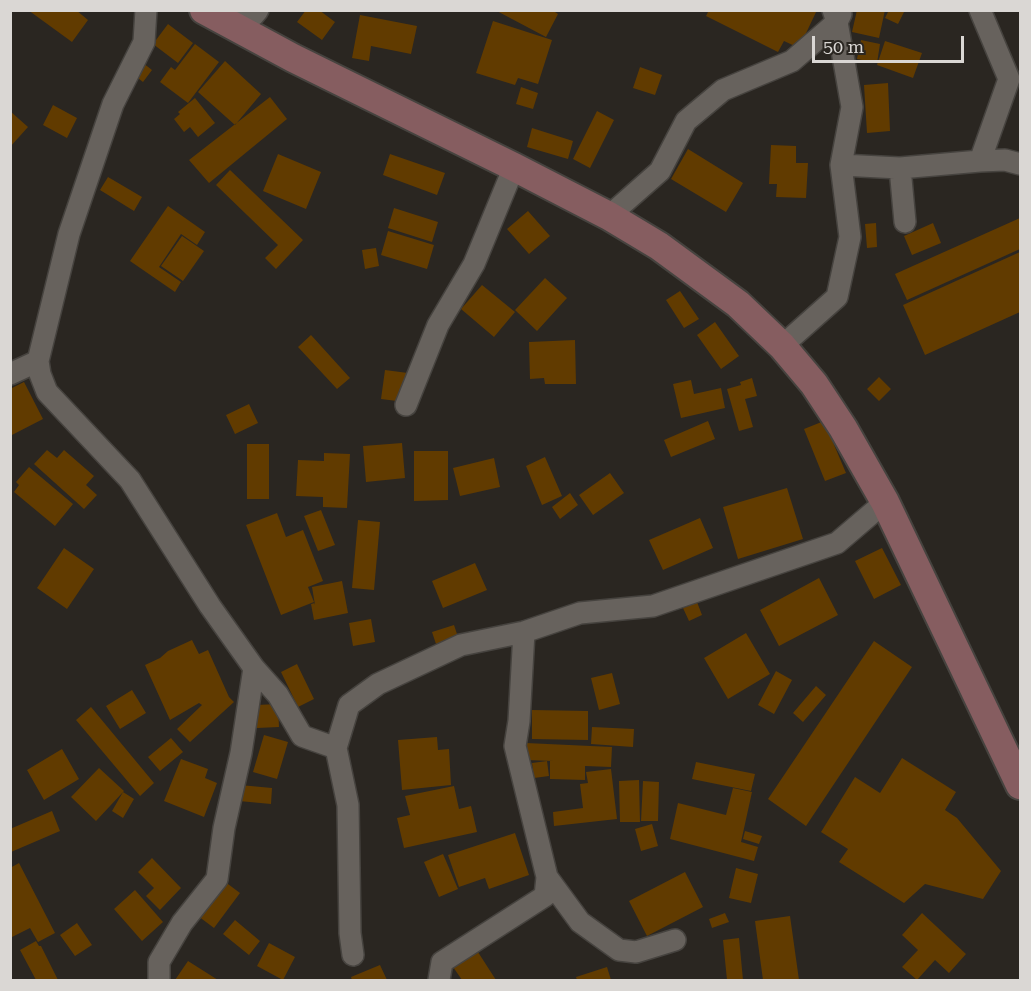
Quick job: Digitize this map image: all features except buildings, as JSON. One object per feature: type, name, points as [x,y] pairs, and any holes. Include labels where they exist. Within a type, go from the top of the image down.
[{"type":"main road","points":[[211,15],[609,216],[659,246],[738,304],[782,346],[814,384],[837,419],[885,502],[1020,785]]},
{"type":"street","points":[[146,10],[144,42],[113,104],[69,234],[38,361],[39,374],[47,392],[130,480],[210,606],[254,668],[278,695],[302,736],[336,748]]},
{"type":"street","points":[[211,15],[254,15],[258,10]]},
{"type":"street","points":[[980,10],[1009,79],[980,161]]},
{"type":"street","points":[[782,346],[837,297],[850,237],[841,165],[852,107],[837,14]]},
{"type":"street","points":[[609,216],[660,171],[686,121],[723,90],[792,61],[837,14]]},
{"type":"street","points":[[841,165],[900,168],[1005,160],[1020,164]]},
{"type":"street","points":[[405,405],[438,325],[474,264],[514,167]]},
{"type":"street","points":[[900,168],[905,222]]},
{"type":"street","points":[[10,374],[38,361]]},
{"type":"street","points":[[353,955],[350,933],[348,805],[336,748],[349,705],[378,684],[461,645],[524,632],[580,613],[653,606],[837,543],[885,502]]},
{"type":"street","points":[[524,632],[519,721],[515,746],[547,877],[580,922],[619,950],[636,952],[675,939]]},
{"type":"street","points":[[159,981],[159,962],[182,923],[217,879],[224,828],[241,753],[254,668]]},
{"type":"street","points":[[440,981],[442,962],[544,896],[547,877]]}]
